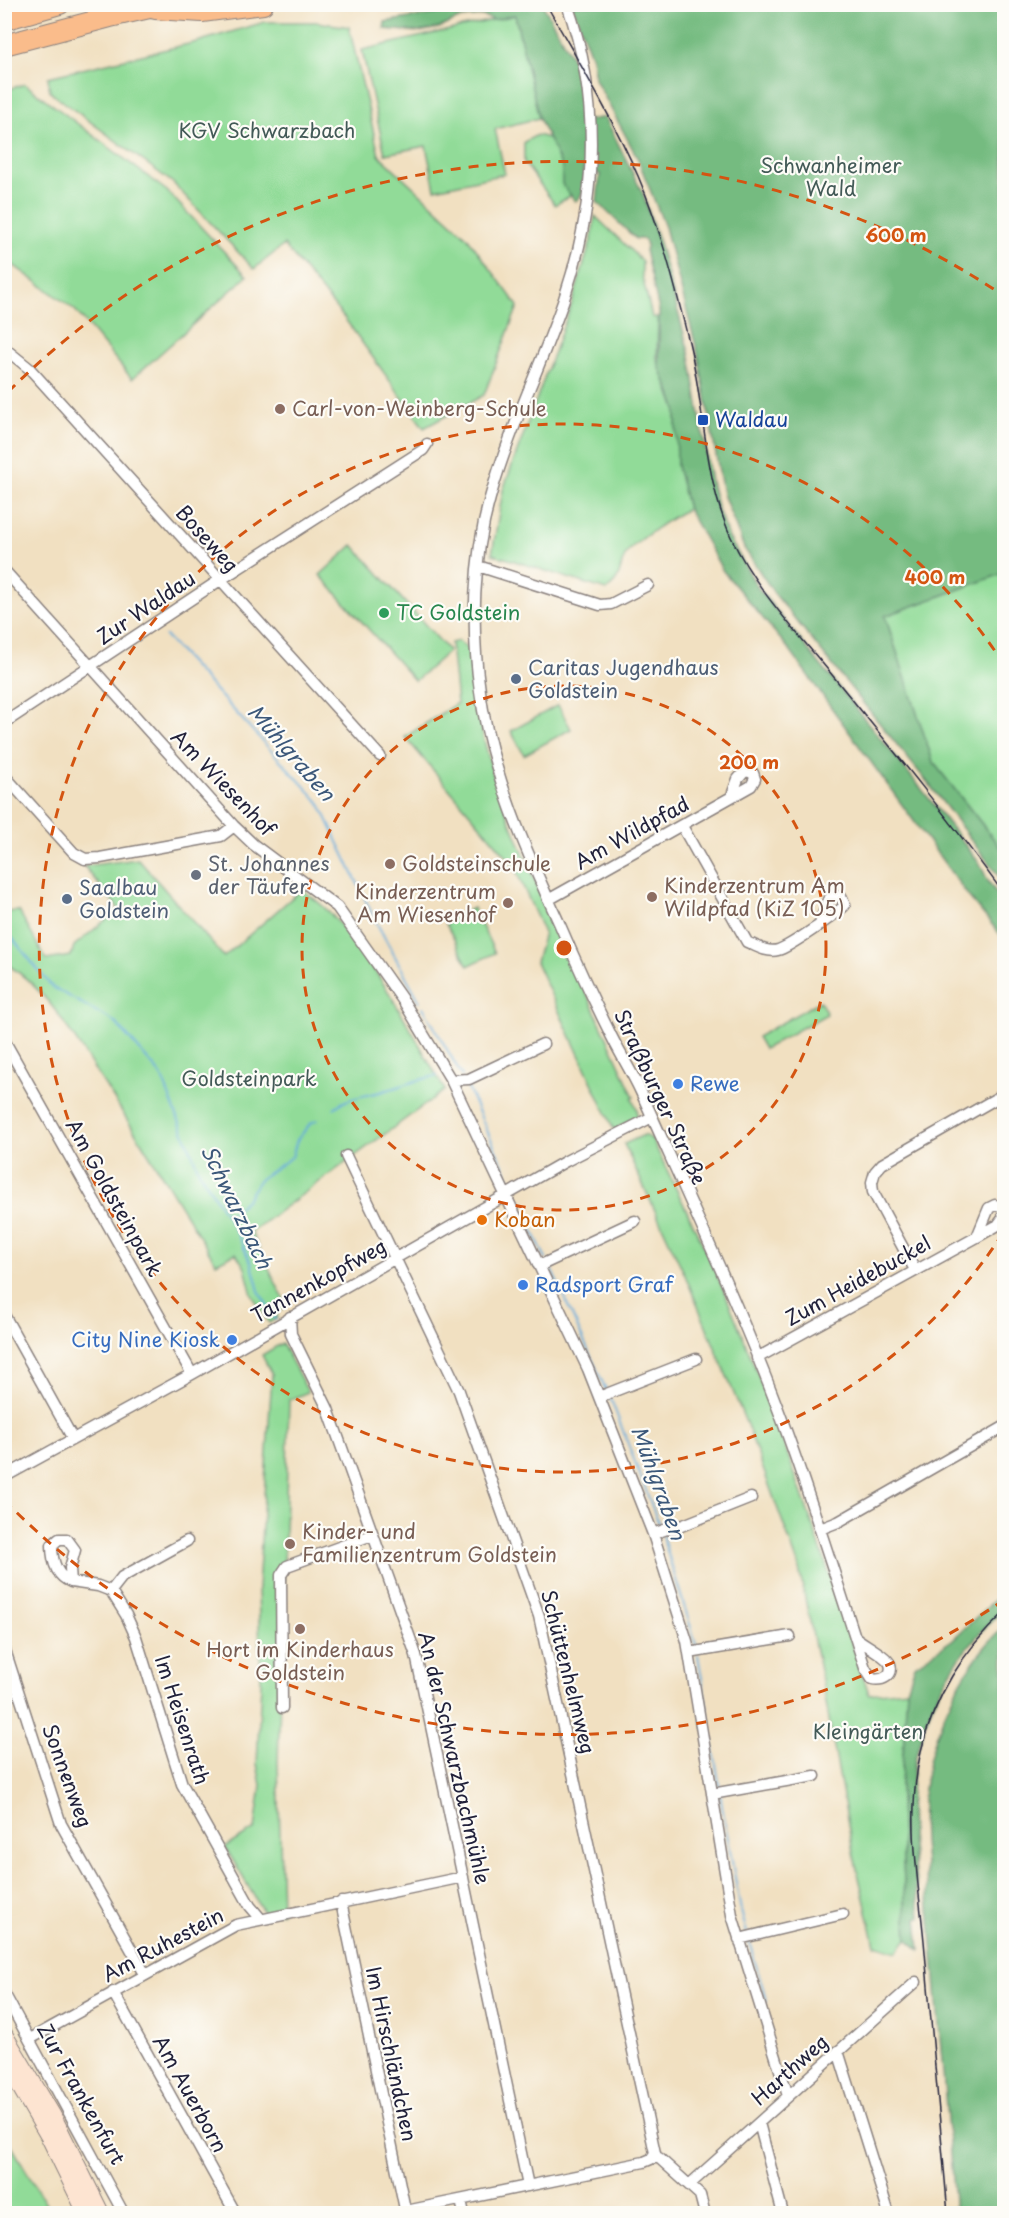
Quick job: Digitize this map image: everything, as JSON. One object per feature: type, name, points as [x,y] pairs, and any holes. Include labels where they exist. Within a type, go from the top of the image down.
[{"type":"highway","points":[[4,20],[60,4]]},
{"type":"highway","points":[[4,45],[167,4]]},
{"type":"highway","points":[[147,9],[202,12],[263,4]]},
{"type":"main road","points":[[4,2033],[63,2134],[102,2214]]},
{"type":"main road","points":[[4,2060],[49,2138],[86,2214]]},
{"type":"street","name":"Straßburger Straße","points":[[560,4],[576,36]]},
{"type":"street","name":"Straßburger Straße","points":[[567,4],[585,78],[592,136],[591,180],[588,204],[563,303],[491,495],[478,566],[476,642],[484,717],[511,810],[548,900],[608,1031],[635,1078],[778,1410],[855,1637]]},
{"type":"street","name":"Boseweg","points":[[4,348],[30,369],[380,756]]},
{"type":"street","name":"Zur Waldau","points":[[4,723],[220,580],[423,450],[427,444]]},
{"type":"street","points":[[478,566],[600,605],[611,604],[648,585]]},
{"type":"street","name":"Am Wiesenhof","points":[[4,570],[234,826],[254,845],[337,906],[404,1002],[451,1080],[506,1197],[545,1264],[588,1369],[604,1395],[659,1532],[695,1652],[719,1793],[732,1915],[745,1937],[788,2096]]},
{"type":"street","points":[[4,775],[74,853],[85,859],[221,836],[234,826]]},
{"type":"street","name":"Am Wildpfad","points":[[548,900],[732,795]]},
{"type":"street","points":[[681,826],[747,942],[761,949],[778,950],[820,924]]},
{"type":"street","name":"Am Goldsteinpark","points":[[4,1040],[192,1374]]},
{"type":"street","points":[[451,1080],[469,1080],[543,1044]]},
{"type":"street","points":[[915,1270],[873,1192],[872,1182],[875,1172],[882,1164],[900,1152],[1005,1094]]},
{"type":"street","name":"Tannenkopfweg","points":[[4,1477],[192,1374],[566,1161],[652,1117]]},
{"type":"street","name":"Schüttenhelmweg","points":[[346,1156],[459,1391],[543,1629],[653,2155]]},
{"type":"street","points":[[545,1264],[635,1221]]},
{"type":"street","name":"Zum Heidebuckel","points":[[757,1358],[977,1236]]},
{"type":"street","points":[[4,1315],[73,1439]]},
{"type":"street","name":"An der Schwarzbachmühle","points":[[290,1317],[291,1334],[328,1409],[416,1655],[528,2186]]},
{"type":"street","points":[[604,1395],[696,1359]]},
{"type":"street","points":[[820,1529],[846,1518],[1003,1426]]},
{"type":"street","points":[[659,1532],[671,1530],[751,1498]]},
{"type":"street","points":[[282,1708],[281,1575],[287,1566],[372,1534]]},
{"type":"street","points":[[71,1581],[111,1591],[122,1577],[187,1541]]},
{"type":"street","name":"Im Heisenrath","points":[[111,1591],[136,1637],[182,1784],[250,1906],[261,1919]]},
{"type":"street","points":[[695,1652],[790,1636]]},
{"type":"street","name":"Sonnenweg","points":[[4,1647],[61,1824],[145,1974]]},
{"type":"street","points":[[719,1793],[814,1776]]},
{"type":"street","name":"Am Ruhestein","points":[[30,2039],[236,1925],[463,1878]]},
{"type":"street","name":"Im Hirschländchen","points":[[341,1902],[406,2212]]},
{"type":"street","points":[[745,1937],[843,1914]]},
{"type":"street","name":"Harthweg","points":[[689,2185],[916,1982]]},
{"type":"street","name":"Am Auerborn","points":[[113,1992],[236,2214]]},
{"type":"street","name":"Zur Frankenfurt","points":[[4,1993],[124,2214]]},
{"type":"street","points":[[838,2050],[889,2214]]},
{"type":"street","points":[[759,2123],[783,2214]]},
{"type":"street","points":[[406,2212],[644,2162],[653,2155],[700,2195],[705,2214]]},
{"type":"street","points":[[461,2200],[464,2214]]},
{"type":"green space","points":[[467,5],[543,5],[577,67],[584,121],[605,117],[643,194],[660,246],[690,356],[711,482],[718,510],[729,538],[758,588],[980,864],[988,881],[1004,904],[1004,939],[969,897],[788,648],[723,571],[688,509],[677,466],[676,409],[659,366],[659,310],[645,250],[647,244],[644,239],[636,239],[597,202],[600,174],[585,169],[583,191],[579,199],[575,201],[562,184],[562,167],[539,118],[515,15],[494,20],[483,16],[461,18],[439,28],[419,32],[384,29],[385,22],[453,11]]},
{"type":"green space","name":"Schwanheimer Wald","points":[[572,5],[1004,5],[1004,573],[885,616],[933,762],[1004,852],[1004,883],[928,783],[774,593],[744,548],[723,494],[698,354],[665,227],[637,157],[595,79],[592,58]]},
{"type":"green space","points":[[515,15],[539,118],[495,129],[505,174],[435,189],[426,146],[385,154],[362,50]]},
{"type":"green space","name":"KGV Schwarzbach","points":[[265,22],[317,22],[349,27],[379,155],[467,237],[518,306],[484,395],[424,428],[345,319],[284,245],[254,269],[173,183],[50,92],[48,77],[197,42]]},
{"type":"green space","name":"KGV Schwarzbach","points":[[25,84],[167,191],[247,276],[132,379],[75,310],[5,259],[5,90]]},
{"type":"green space","points":[[537,135],[555,140],[577,192],[555,205],[524,162],[524,142]]},
{"type":"green space","points":[[595,216],[642,261],[642,276],[652,317],[658,318],[657,359],[676,409],[677,466],[688,509],[630,549],[623,560],[618,577],[606,590],[492,554],[503,490],[572,303],[592,237]]},
{"type":"green space","name":"TC Goldstein","points":[[353,545],[449,651],[415,681],[320,575]]},
{"type":"green space","points":[[1004,573],[1004,852],[933,762],[885,616]]},
{"type":"green space","points":[[458,641],[470,651],[482,732],[493,774],[508,816],[532,874],[634,1097],[632,1098],[637,1109],[637,1116],[614,1130],[536,962],[544,933],[513,864],[405,737],[457,703],[451,643]]},
{"type":"green space","points":[[558,705],[571,729],[524,755],[511,731]]},
{"type":"green space","name":"Goldsteinpark","points":[[138,859],[224,957],[302,889],[330,913],[363,954],[392,998],[445,1090],[251,1232],[287,1306],[276,1313],[278,1318],[269,1323],[252,1295],[245,1268],[236,1253],[216,1263],[66,1025],[45,997],[20,973],[5,963],[7,940],[5,938],[5,912],[19,911],[46,960],[71,956],[74,946],[119,909],[84,866]]},
{"type":"green space","points":[[473,908],[495,953],[468,966],[445,922]]},
{"type":"green space","points":[[820,1001],[827,1014],[764,1049],[757,1037]]},
{"type":"green space","name":"Kleingärten","points":[[644,1135],[652,1139],[738,1325],[791,1462],[869,1694],[907,1690],[900,1802],[907,1939],[897,1952],[875,1945],[853,1852],[798,1564],[747,1425],[685,1275],[624,1144]]},
{"type":"green space","points":[[282,1343],[308,1392],[289,1400],[278,1762],[282,1912],[265,1915],[225,1847],[255,1829],[261,1785],[257,1764],[261,1682],[258,1588],[272,1375],[262,1355]]},
{"type":"green space","points":[[1004,1591],[1004,1610],[985,1628],[952,1669],[928,1716],[920,1741],[914,1767],[910,1808],[911,1839],[920,1917],[917,1918],[920,1950],[907,1939],[900,1802],[907,1690],[915,1665],[952,1640]]},
{"type":"green space","points":[[1004,1627],[1004,2213],[955,2213],[924,1850],[923,1798],[935,1739],[952,1698],[975,1660]]},
{"type":"green space","points":[[4,2133],[51,2213],[5,2213]]},
{"type":"waterway","name":"Mühlgraben","points":[[165,636],[319,802],[375,920],[420,1002]]},
{"type":"waterway","name":"Schwarzbach","points":[[4,928],[52,987],[115,1022],[161,1075],[199,1171],[237,1233],[252,1265],[259,1291],[276,1320]]},
{"type":"waterway","name":"Mühlgraben","points":[[423,1007],[462,1076]]},
{"type":"waterway","points":[[334,1108],[353,1099],[437,1076]]},
{"type":"waterway","name":"Mühlgraben","points":[[466,1084],[513,1188]]},
{"type":"waterway","points":[[227,1217],[246,1200],[260,1179],[292,1157],[297,1140],[310,1124],[317,1120]]},
{"type":"waterway","name":"Mühlgraben","points":[[515,1193],[546,1259]]},
{"type":"waterway","name":"Mühlgraben","points":[[549,1264],[606,1390]]},
{"type":"waterway","name":"Mühlgraben","points":[[610,1397],[660,1527]]},
{"type":"waterway","name":"Mühlgraben","points":[[662,1535],[697,1647]]},
{"type":"waterway","name":"Mühlgraben","points":[[698,1655],[720,1789]]},
{"type":"waterway","name":"Mühlgraben","points":[[720,1795],[747,1933]]},
{"type":"waterway","name":"Mühlgraben","points":[[749,1942],[767,2002]]},
{"type":"tram line","points":[[546,4],[617,132],[654,216],[689,342],[715,490],[722,514],[741,557],[780,612],[922,786],[1004,894]]},
{"type":"tram line","points":[[948,2214],[916,1870],[914,1798],[921,1751],[942,1694],[963,1659],[989,1627],[1004,1613]]},
{"type":"place","name":"Carl-von-Weinberg-Schule","points":[[280,409]]},
{"type":"place","name":"Waldau","points":[[703,420]]},
{"type":"place","name":"TC Goldstein","points":[[384,613]]},
{"type":"place","name":"Caritas Jugendhaus Goldstein","points":[[516,679]]},
{"type":"place","name":"Goldsteinschule","points":[[390,864]]},
{"type":"place","name":"St. Johannes der Täufer","points":[[196,875]]},
{"type":"place","name":"Kinderzentrum Am Wildpfad (KiZ 105)","points":[[652,897]]},
{"type":"place","name":"Saalbau Goldstein","points":[[67,899]]},
{"type":"place","name":"Kinderzentrum Am Wiesenhof","points":[[508,903]]},
{"type":"place","name":"Rewe","points":[[678,1084]]},
{"type":"place","name":"Koban","points":[[482,1220]]},
{"type":"place","name":"Radsport Graf","points":[[523,1285]]},
{"type":"place","name":"City Nine Kiosk","points":[[232,1340]]},
{"type":"place","name":"Kinder- und Familienzentrum Goldstein","points":[[290,1544]]},
{"type":"place","name":"Hort im Kinderhaus Goldstein","points":[[300,1629]]}]
